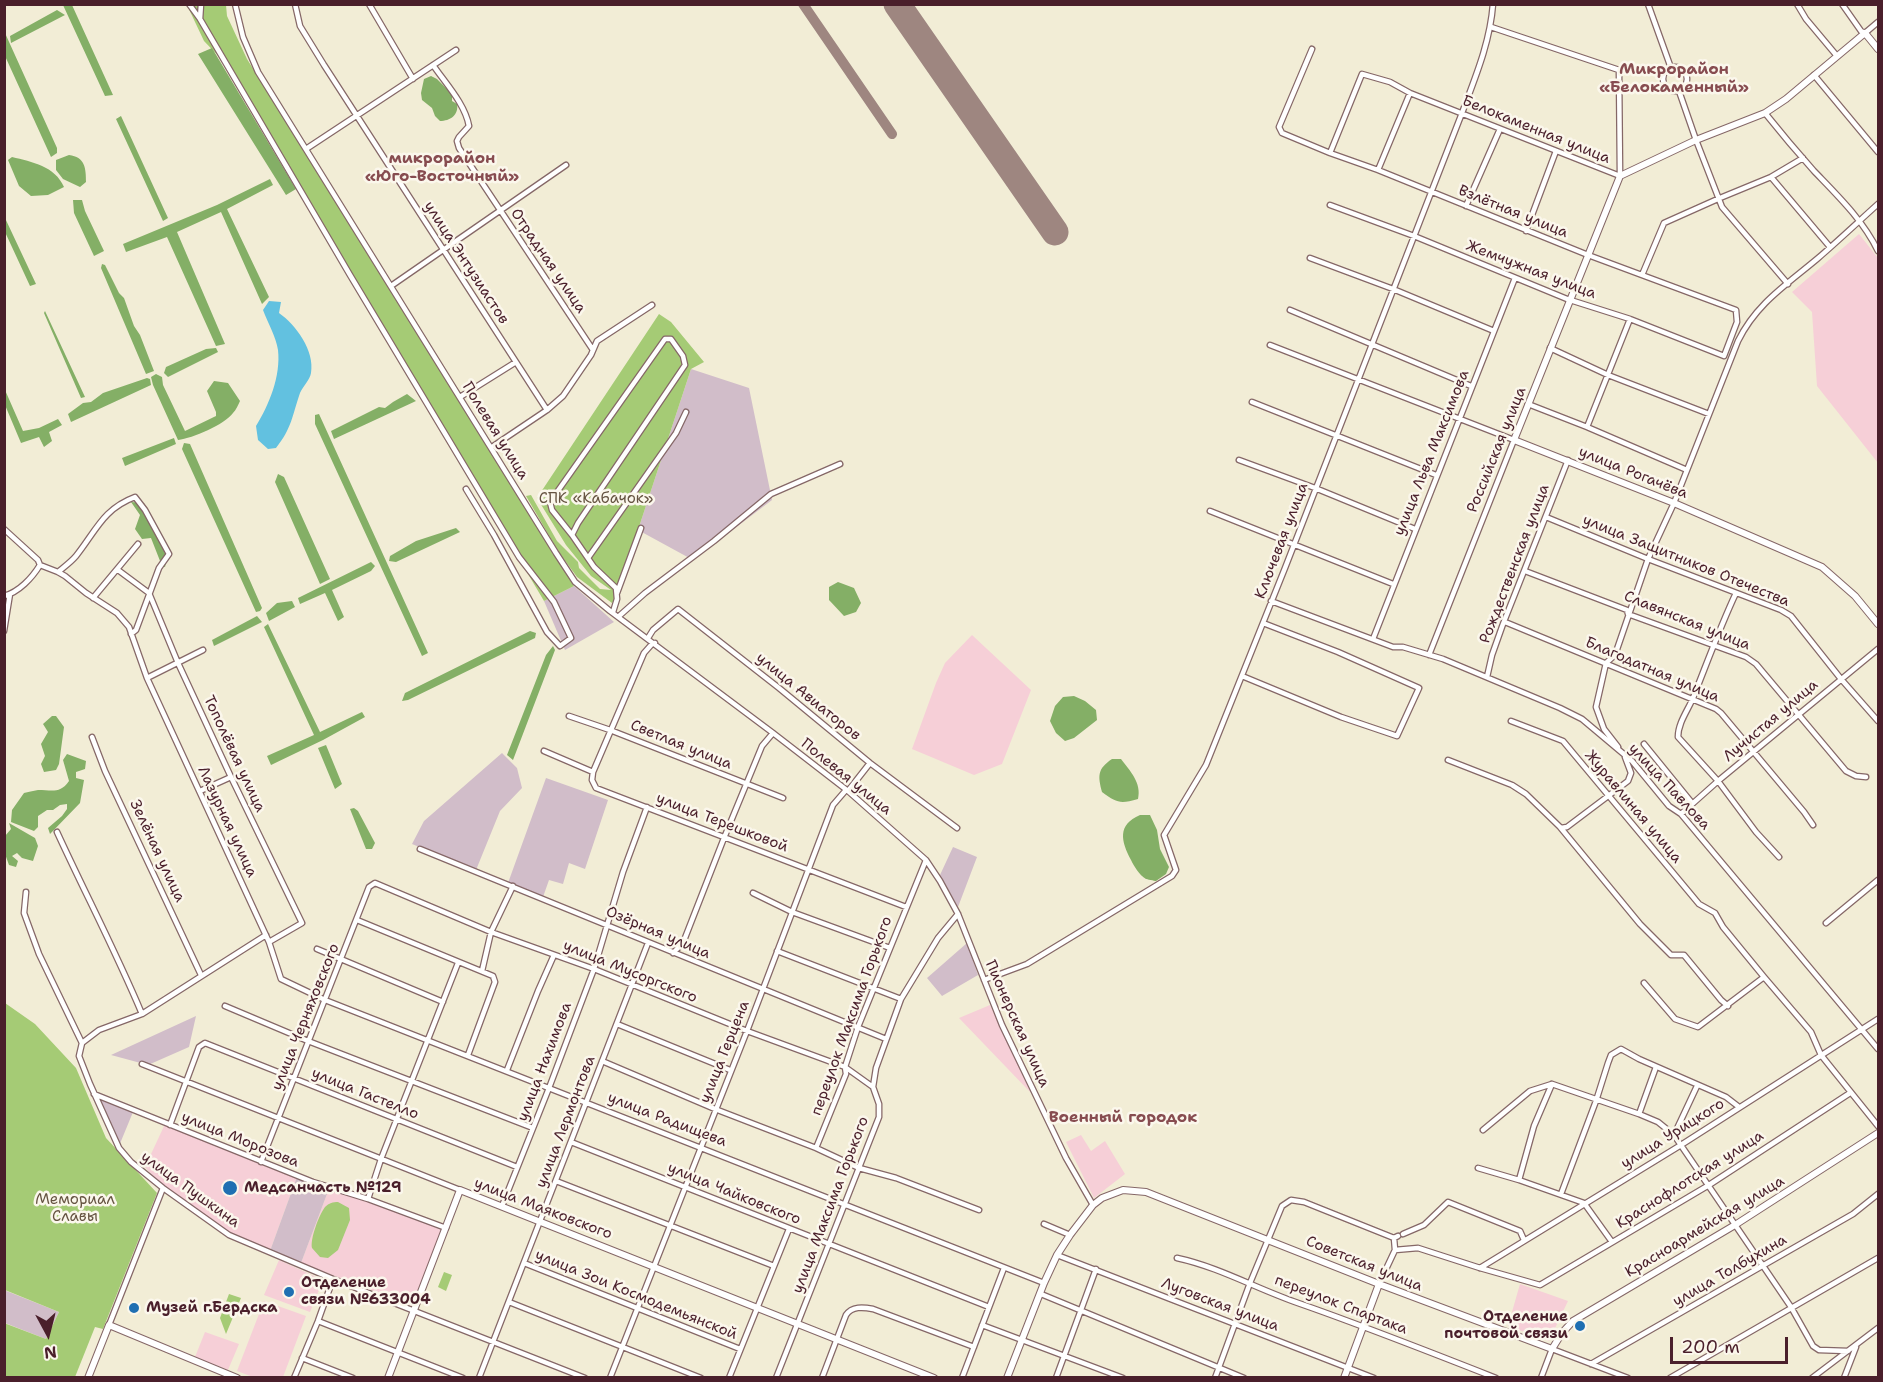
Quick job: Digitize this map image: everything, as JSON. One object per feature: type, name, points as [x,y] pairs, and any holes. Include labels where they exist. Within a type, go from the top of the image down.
[{"type":"street","points":[[189,4],[519,557],[554,602],[571,638],[560,646],[547,632],[466,489]]},
{"type":"street","points":[[200,19],[201,4]]},
{"type":"street","name":"Полевая улица","points":[[235,4],[243,37],[258,72],[575,582],[847,790],[926,860],[957,914]]},
{"type":"street","name":"улица Энтузиастов","points":[[295,4],[300,26],[547,410]]},
{"type":"street","points":[[369,4],[413,79]]},
{"type":"street","name":"Ключевая улица","points":[[984,980],[1027,964],[1173,876],[1176,870],[1164,836],[1206,765],[1263,623],[1479,68],[1491,27],[1493,4]]},
{"type":"street","points":[[1648,4],[1671,68]]},
{"type":"street","points":[[1797,4],[1806,19],[1837,56]]},
{"type":"street","points":[[1842,4],[1861,31],[1878,49]]},
{"type":"street","name":"Белокаменная улица","points":[[1330,153],[1362,74],[1390,82],[1410,93],[1620,176],[1696,140],[1765,113],[1786,99],[1878,22]]},
{"type":"street","points":[[1491,27],[1619,70],[1620,176]]},
{"type":"street","name":"Взлётная улица","points":[[1312,49],[1279,127],[1282,133],[1526,231],[1736,310],[1737,322],[1724,356]]},
{"type":"street","points":[[306,149],[456,50]]},
{"type":"street","name":"Отрадная улица","points":[[433,65],[463,109],[469,123],[457,141],[459,147],[593,350]]},
{"type":"street","points":[[1671,68],[1681,69],[1687,78],[1679,91],[1670,91],[1663,84],[1663,76],[1671,68]]},
{"type":"street","points":[[1814,75],[1878,152]]},
{"type":"street","points":[[1679,91],[1722,207],[1788,285],[1878,204]]},
{"type":"street","points":[[1378,170],[1410,93]]},
{"type":"street","points":[[1765,113],[1859,220],[1871,236],[1878,251]]},
{"type":"street","points":[[1466,206],[1500,129]]},
{"type":"street","points":[[1526,231],[1556,152]]},
{"type":"street","points":[[1642,275],[1664,223],[1771,177],[1803,158]]},
{"type":"street","points":[[391,286],[566,165]]},
{"type":"street","name":"Российская улица","points":[[1430,655],[1620,176]]},
{"type":"street","points":[[1771,177],[1830,247]]},
{"type":"street","name":"Жемчужная улица","points":[[1330,205],[1414,236],[1515,278],[1724,356]]},
{"type":"street","points":[[1310,258],[1494,331]]},
{"type":"street","name":"улица Льва Максимова","points":[[1373,639],[1515,278]]},
{"type":"street","points":[[1561,828],[1567,827],[1628,781],[1630,777],[1624,755],[1604,729],[1596,707],[1606,663],[1615,655],[1648,559],[1674,503],[1743,330],[1766,300],[1791,281]]},
{"type":"street","points":[[492,447],[547,410],[563,396],[597,341],[652,305]]},
{"type":"street","points":[[1290,310],[1472,386]]},
{"type":"street","points":[[1587,427],[1630,320]]},
{"type":"street","points":[[572,535],[685,366],[683,356],[671,339],[665,339],[550,502],[552,510],[594,567],[617,592]]},
{"type":"street","name":"улица Рогачёва","points":[[1270,345],[1568,460],[1822,567],[1855,596],[1878,624]]},
{"type":"street","points":[[1550,348],[1608,375],[1709,414]]},
{"type":"street","points":[[460,397],[516,362]]},
{"type":"street","points":[[1252,402],[1436,475]]},
{"type":"street","points":[[1528,404],[1687,470]]},
{"type":"street","points":[[588,558],[676,433],[686,412]]},
{"type":"street","points":[[1239,460],[1415,529]]},
{"type":"street","name":"Рождественская улица","points":[[1487,677],[1492,655],[1568,460]]},
{"type":"street","points":[[618,616],[645,592],[696,555],[771,494],[840,464]]},
{"type":"street","points":[[58,572],[74,558],[102,518],[116,506],[135,497],[146,510],[169,554],[159,568],[136,630],[131,634]]},
{"type":"street","points":[[1210,511],[1394,584]]},
{"type":"street","name":"улица Защитников Отечества","points":[[1546,517],[1781,610],[1791,616],[1878,721]]},
{"type":"street","points":[[613,612],[617,592],[640,528]]},
{"type":"street","points":[[4,529],[38,560],[40,565],[33,576],[7,595],[4,631]]},
{"type":"street","points":[[93,598],[138,544]]},
{"type":"street","name":"Лазурная улица","points":[[40,565],[58,572],[117,613],[129,627],[147,678],[266,935],[281,979]]},
{"type":"street","points":[[118,570],[149,593]]},
{"type":"street","name":"Славянская улица","points":[[1525,571],[1627,610],[1628,614],[1746,657],[1756,664],[1846,771],[1856,777],[1866,777]]},
{"type":"street","name":"Тополёвая улица","points":[[149,593],[178,663],[302,923],[269,942]]},
{"type":"street","points":[[1736,593],[1693,700],[1678,731],[1678,737],[1718,781],[1756,832],[1779,857]]},
{"type":"street","name":"улица Павлова","points":[[1271,601],[1393,647],[1403,647],[1430,655],[1487,677],[1582,719],[1624,755],[1646,777],[1669,806],[1681,814],[1878,1048]]},
{"type":"street","name":"улица Авиаторов","points":[[648,638],[653,630],[678,609],[870,763],[957,828]]},
{"type":"street","name":"Благодатная улица","points":[[1505,622],[1721,713],[1814,825]]},
{"type":"street","points":[[1242,676],[1341,717],[1397,736],[1419,688],[1338,651],[1263,623]]},
{"type":"street","points":[[544,752],[593,772],[644,653],[654,644]]},
{"type":"street","name":"Лучистая улица","points":[[1681,814],[1878,649]]},
{"type":"street","points":[[147,678],[203,650]]},
{"type":"street","name":"Светлая улица","points":[[570,716],[783,798]]},
{"type":"street","name":"Журавлиная улица","points":[[1511,721],[1563,741],[1677,879],[1700,904],[1715,913],[1764,977],[1811,1032],[1821,1055],[1878,1126]]},
{"type":"street","points":[[673,953],[683,943],[762,746],[773,733]]},
{"type":"street","name":"Зелёная улица","points":[[92,737],[105,771],[201,975]]},
{"type":"street","points":[[1644,744],[1692,803]]},
{"type":"street","points":[[1448,760],[1512,785],[1526,794],[1561,828],[1640,924],[1671,955],[1684,955],[1728,1006]]},
{"type":"street","name":"улица Герцена","points":[[610,1377],[747,1031],[833,805],[870,763]]},
{"type":"street","name":"улица Терешковой","points":[[593,772],[592,780],[596,788],[906,906]]},
{"type":"street","points":[[200,791],[231,777]]},
{"type":"street","name":"улица Нахимова","points":[[502,1206],[594,969],[623,872],[647,807]]},
{"type":"street","points":[[57,832],[142,1014]]},
{"type":"street","name":"Озёрная улица","points":[[420,849],[886,1039]]},
{"type":"street","name":"переулок Максима Горького","points":[[816,1148],[846,1074],[845,1067],[858,1027],[926,860]]},
{"type":"street","points":[[1826,923],[1878,880]]},
{"type":"street","name":"улица Черняховского","points":[[261,1162],[369,887],[375,883]]},
{"type":"street","name":"улица Мусоргского","points":[[375,883],[491,932],[594,969],[747,1031],[845,1067],[873,1087]]},
{"type":"street","points":[[482,971],[491,932],[513,886]]},
{"type":"street","name":"улица Пушкина","points":[[26,892],[24,914],[34,943],[81,1043],[79,1056],[94,1094],[119,1149],[131,1162],[231,1237],[585,1377]]},
{"type":"street","points":[[753,893],[792,912],[890,948]]},
{"type":"street","name":"Пионерская улица","points":[[957,914],[1002,1025],[1066,1158],[1093,1205]]},
{"type":"street","name":"улица Максима Горького","points":[[776,1377],[879,1117],[879,1104],[873,1087],[876,1068],[901,999],[938,938],[957,914]]},
{"type":"street","points":[[357,920],[493,976],[495,982],[468,1055]]},
{"type":"street","points":[[81,1043],[99,1030],[142,1014],[266,935]]},
{"type":"street","name":"улица Лермонтова","points":[[479,1377],[648,943]]},
{"type":"street","points":[[317,949],[443,1002]]},
{"type":"street","points":[[777,951],[901,999]]},
{"type":"street","points":[[507,1070],[554,955]]},
{"type":"street","points":[[368,1198],[381,1159],[458,963]]},
{"type":"street","points":[[1644,983],[1675,1019],[1698,1027],[1764,977]]},
{"type":"street","name":"улица Радищева","points":[[281,979],[325,1000],[701,1146],[1044,1283]]},
{"type":"street","points":[[225,1006],[308,1041],[533,1128]]},
{"type":"street","name":"улица Урицкого","points":[[1480,1268],[1878,1019]]},
{"type":"street","points":[[617,1024],[730,1070]]},
{"type":"street","name":"улица Гастелло","points":[[186,1081],[199,1047],[205,1043],[517,1167]]},
{"type":"street","points":[[1561,1194],[1611,1055],[1621,1049],[1697,1086],[1726,1097],[1739,1107]]},
{"type":"street","points":[[602,1061],[816,1148],[859,1168],[896,1178],[979,1210]]},
{"type":"street","name":"улица Маяковского","points":[[142,1064],[934,1377]]},
{"type":"street","points":[[1639,1114],[1656,1067]]},
{"type":"street","points":[[170,1125],[186,1081]]},
{"type":"street","points":[[1519,1180],[1534,1126],[1552,1084]]},
{"type":"street","points":[[1483,1130],[1530,1091],[1552,1084],[1658,1122],[1681,1144],[1791,1307],[1813,1346],[1819,1350],[1848,1351]]},
{"type":"street","points":[[1674,1136],[1697,1086]]},
{"type":"street","name":"Краснофлотская улица","points":[[1480,1268],[1540,1285],[1709,1185],[1850,1093]]},
{"type":"street","name":"улица Морозова","points":[[94,1094],[313,1182],[368,1198],[446,1228]]},
{"type":"street","name":"Красноармейская улица","points":[[1552,1349],[1569,1324],[1736,1225],[1878,1133]]},
{"type":"street","name":"улица Чайковского","points":[[571,1142],[989,1307]]},
{"type":"street","points":[[1478,1168],[1584,1203],[1612,1242]]},
{"type":"street","points":[[556,1181],[774,1266]]},
{"type":"street","points":[[88,1377],[163,1188]]},
{"type":"street","points":[[388,1377],[460,1190]]},
{"type":"street","name":"Советская улица","points":[[1093,1205],[1112,1192],[1139,1190],[1379,1284],[1628,1377]]},
{"type":"street","name":"улица Толбухина","points":[[1591,1364],[1853,1214],[1878,1194]]},
{"type":"street","points":[[1215,1377],[1282,1206],[1291,1200],[1304,1202],[1398,1236],[1424,1225],[1448,1202],[1520,1231],[1524,1240]]},
{"type":"street","points":[[1007,1377],[1057,1255],[1093,1205]]},
{"type":"street","points":[[1044,1224],[1071,1235]]},
{"type":"street","points":[[729,1377],[789,1229]]},
{"type":"street","points":[[1344,1377],[1379,1284],[1395,1250],[1398,1236]]},
{"type":"street","points":[[1395,1250],[1418,1248],[1480,1268]]},
{"type":"street","name":"Луговская улица","points":[[1057,1255],[1374,1377]]},
{"type":"street","name":"переулок Спартака","points":[[1177,1258],[1250,1283],[1496,1377]]},
{"type":"street","points":[[1670,1377],[1878,1258]]},
{"type":"street","name":"улица Зои Космодемьянской","points":[[524,1263],[740,1349]]},
{"type":"street","points":[[962,1377],[1004,1268]]},
{"type":"street","points":[[1056,1377],[1096,1269]]},
{"type":"street","points":[[294,1377],[333,1279]]},
{"type":"street","points":[[1041,1294],[1244,1377]]},
{"type":"street","points":[[509,1302],[701,1377]]},
{"type":"street","points":[[822,1377],[848,1311],[853,1309],[865,1307],[974,1347]]},
{"type":"street","points":[[318,1321],[463,1377]]},
{"type":"street","points":[[109,1325],[237,1377]]},
{"type":"street","points":[[982,1325],[1123,1377]]},
{"type":"street","points":[[1812,1377],[1856,1347],[1878,1328]]},
{"type":"street","points":[[1844,1377],[1856,1347]]},
{"type":"street","points":[[1541,1377],[1552,1349]]},
{"type":"street","points":[[302,1358],[353,1377]]},
{"type":"shaded area","points":[[1859,234],[1878,258],[1878,463],[1817,386],[1812,312],[1792,292]]},
{"type":"shaded area","points":[[691,369],[749,388],[772,500],[693,560],[638,530]]},
{"type":"shaded area","points":[[574,586],[614,622],[565,650],[544,601]]},
{"type":"shaded area","points":[[972,635],[1031,690],[1002,764],[974,775],[912,749],[945,663]]},
{"type":"shaded area","points":[[502,753],[517,768],[522,788],[500,811],[476,870],[412,844],[424,821]]},
{"type":"shaded area","points":[[546,778],[608,800],[585,869],[569,863],[563,884],[549,880],[543,897],[508,883]]},
{"type":"shaded area","points":[[953,847],[977,857],[958,907],[940,875]]},
{"type":"shaded area","points":[[967,943],[978,975],[942,996],[927,978]]},
{"type":"shaded area","points":[[990,1005],[1031,1093],[959,1018]]},
{"type":"shaded area","points":[[196,1016],[189,1047],[148,1065],[111,1055]]},
{"type":"shaded area","points":[[99,1098],[133,1112],[119,1146],[103,1111]]},
{"type":"shaded area","name":"Медсанчасть №129","points":[[165,1124],[298,1174],[270,1251],[222,1229],[156,1180],[145,1167]]},
{"type":"shaded area","points":[[1081,1135],[1091,1151],[1105,1141],[1125,1174],[1094,1198],[1066,1142]]},
{"type":"shaded area","points":[[298,1174],[330,1186],[301,1263],[270,1251]]},
{"type":"shaded area","points":[[330,1186],[443,1230],[413,1306],[301,1263]]},
{"type":"shaded area","points":[[279,1260],[323,1280],[310,1312],[264,1295]]},
{"type":"shaded area","points":[[1520,1284],[1568,1301],[1549,1341],[1508,1326]]},
{"type":"shaded area","points":[[4,1290],[59,1312],[46,1339],[5,1323]]},
{"type":"shaded area","points":[[264,1301],[306,1316],[283,1377],[253,1377],[237,1371]]},
{"type":"shaded area","points":[[205,1332],[239,1344],[228,1370],[195,1357]]},
{"type":"green space","points":[[63,5],[72,5],[113,95],[105,96]]},
{"type":"green space","points":[[187,5],[226,5],[227,16],[247,59],[574,586],[544,601],[226,64],[204,41]]},
{"type":"green space","points":[[57,10],[65,15],[11,43],[10,36]]},
{"type":"green space","points":[[5,33],[57,148],[57,153],[51,157],[5,56]]},
{"type":"green space","points":[[212,48],[296,189],[286,195],[198,54]]},
{"type":"green space","points":[[431,76],[452,94],[452,101],[457,104],[457,111],[447,120],[440,121],[432,108],[422,100],[424,79]]},
{"type":"green space","points":[[121,116],[168,218],[163,221],[116,119]]},
{"type":"green space","points":[[69,155],[78,158],[84,164],[86,182],[80,187],[63,179],[56,170],[56,160]]},
{"type":"green space","points":[[12,157],[35,163],[49,170],[55,174],[64,187],[48,195],[31,196],[19,186],[8,160]]},
{"type":"green space","points":[[270,179],[273,185],[227,209],[269,297],[262,304],[221,212],[177,232],[225,344],[216,346],[167,237],[126,252],[123,244],[217,205]]},
{"type":"green space","points":[[73,200],[82,200],[104,251],[94,256],[74,213]]},
{"type":"green space","points":[[5,218],[36,284],[30,286],[5,232]]},
{"type":"green space","points":[[102,264],[105,265],[119,293],[124,298],[154,371],[146,374],[101,268]]},
{"type":"green space","points":[[45,311],[85,397],[81,398]]},
{"type":"green space","name":"СПК «Кабачок»","points":[[659,314],[671,322],[704,362],[691,369],[619,594],[615,592],[616,596],[612,603],[577,577],[558,551],[526,496],[531,495],[557,541],[578,562],[579,568],[600,589],[611,590],[591,576],[566,545],[537,498]]},
{"type":"green space","points":[[216,348],[218,352],[168,377],[164,373],[166,367],[206,349]]},
{"type":"green space","points":[[156,374],[162,377],[163,385],[185,431],[216,416],[207,391],[214,381],[228,383],[240,401],[234,412],[223,422],[200,434],[178,440],[153,385],[151,377]]},
{"type":"green space","points":[[147,378],[150,379],[151,385],[71,422],[68,414],[83,403],[91,402],[103,393]]},
{"type":"green space","points":[[5,390],[23,431],[39,428],[58,419],[62,425],[49,432],[52,441],[44,447],[39,437],[21,443],[5,405]]},
{"type":"green space","points":[[407,394],[416,401],[334,439],[331,431],[379,407],[385,408]]},
{"type":"green space","points":[[319,414],[428,653],[422,656],[315,424],[315,415]]},
{"type":"green space","points":[[174,438],[176,444],[125,466],[122,458]]},
{"type":"green space","points":[[184,443],[190,444],[262,608],[260,611],[256,612],[182,449]]},
{"type":"green space","points":[[278,474],[284,477],[330,579],[320,584],[275,482]]},
{"type":"green space","points":[[131,502],[144,503],[167,558],[165,567],[162,566],[151,538],[142,539],[135,529],[140,515]]},
{"type":"green space","points":[[456,528],[460,532],[396,562],[389,561],[390,556],[416,541]]},
{"type":"green space","points":[[371,562],[375,566],[371,571],[332,590],[344,617],[338,621],[325,593],[300,604],[298,598]]},
{"type":"green space","points":[[838,582],[854,588],[861,603],[856,612],[844,616],[829,600],[829,587]]},
{"type":"green space","points":[[292,601],[295,607],[269,621],[266,613],[277,603]]},
{"type":"green space","points":[[257,616],[262,622],[214,646],[212,640]]},
{"type":"green space","points":[[268,624],[320,732],[362,712],[365,717],[271,765],[267,756],[314,735],[264,627]]},
{"type":"green space","points":[[530,631],[536,633],[535,638],[402,701],[405,693]]},
{"type":"green space","points":[[553,646],[555,650],[513,760],[507,755],[546,655]]},
{"type":"green space","points":[[1074,696],[1096,710],[1097,720],[1074,738],[1065,741],[1056,733],[1050,721],[1055,706],[1063,697]]},
{"type":"green space","points":[[52,716],[56,716],[64,727],[59,764],[56,770],[44,772],[41,764],[45,756],[41,744],[48,732],[43,724]]},
{"type":"green space","points":[[326,745],[342,784],[335,789],[318,748]]},
{"type":"green space","points":[[67,754],[86,761],[85,769],[76,772],[76,778],[84,780],[80,803],[50,834],[48,828],[62,816],[67,809],[67,804],[47,810],[38,816],[38,827],[34,831],[11,822],[12,810],[24,793],[55,790],[66,785],[69,781],[63,760]]},
{"type":"green space","points":[[1112,759],[1121,759],[1137,782],[1138,799],[1127,802],[1119,801],[1102,792],[1100,773]]},
{"type":"green space","points":[[354,808],[358,811],[375,843],[372,849],[366,849],[350,809]]},
{"type":"green space","points":[[1140,815],[1150,815],[1157,830],[1160,849],[1169,867],[1166,874],[1156,881],[1146,879],[1139,873],[1123,840],[1127,824]]},
{"type":"green space","points":[[9,823],[35,838],[38,846],[33,861],[22,858],[17,853],[12,856],[18,861],[16,867],[9,865],[5,854],[5,836],[11,829]]},
{"type":"green space","name":"Мемориал Славы","points":[[5,1003],[35,1024],[76,1068],[106,1138],[157,1193],[103,1329],[95,1327],[75,1377],[5,1377],[4,1323],[46,1339],[59,1312],[5,1290]]},
{"type":"green space","points":[[338,1202],[349,1208],[350,1220],[338,1250],[328,1258],[320,1257],[312,1248],[312,1239],[325,1207]]},
{"type":"green space","points":[[444,1272],[452,1275],[446,1291],[438,1287]]},
{"type":"green space","points":[[229,1294],[241,1298],[226,1334],[220,1318]]},
{"type":"water","points":[[269,301],[281,302],[279,313],[292,324],[303,339],[311,365],[310,376],[300,393],[285,434],[276,448],[268,449],[258,440],[256,426],[269,400],[278,370],[277,345],[263,310]]},
{"type":"taxiway","points":[[803,4],[892,134]]},
{"type":"runway","points":[[897,4],[1055,232]]},
{"type":"place","name":"Медсанчасть №129","points":[[230,1188]]},
{"type":"place","name":"Отделение связи №633004","points":[[289,1292]]},
{"type":"place","name":"Музей г.Бердска","points":[[134,1308]]},
{"type":"place","name":"Отделение почтовой связи","points":[[1580,1326]]},
{"type":"district","name":"Микрорайон «Белокаменный»","points":[[1674,79]]},
{"type":"district","name":"микрорайон «Юго-Восточный»","points":[[442,168]]},
{"type":"district","name":"Военный городок","points":[[1123,1118]]}]
